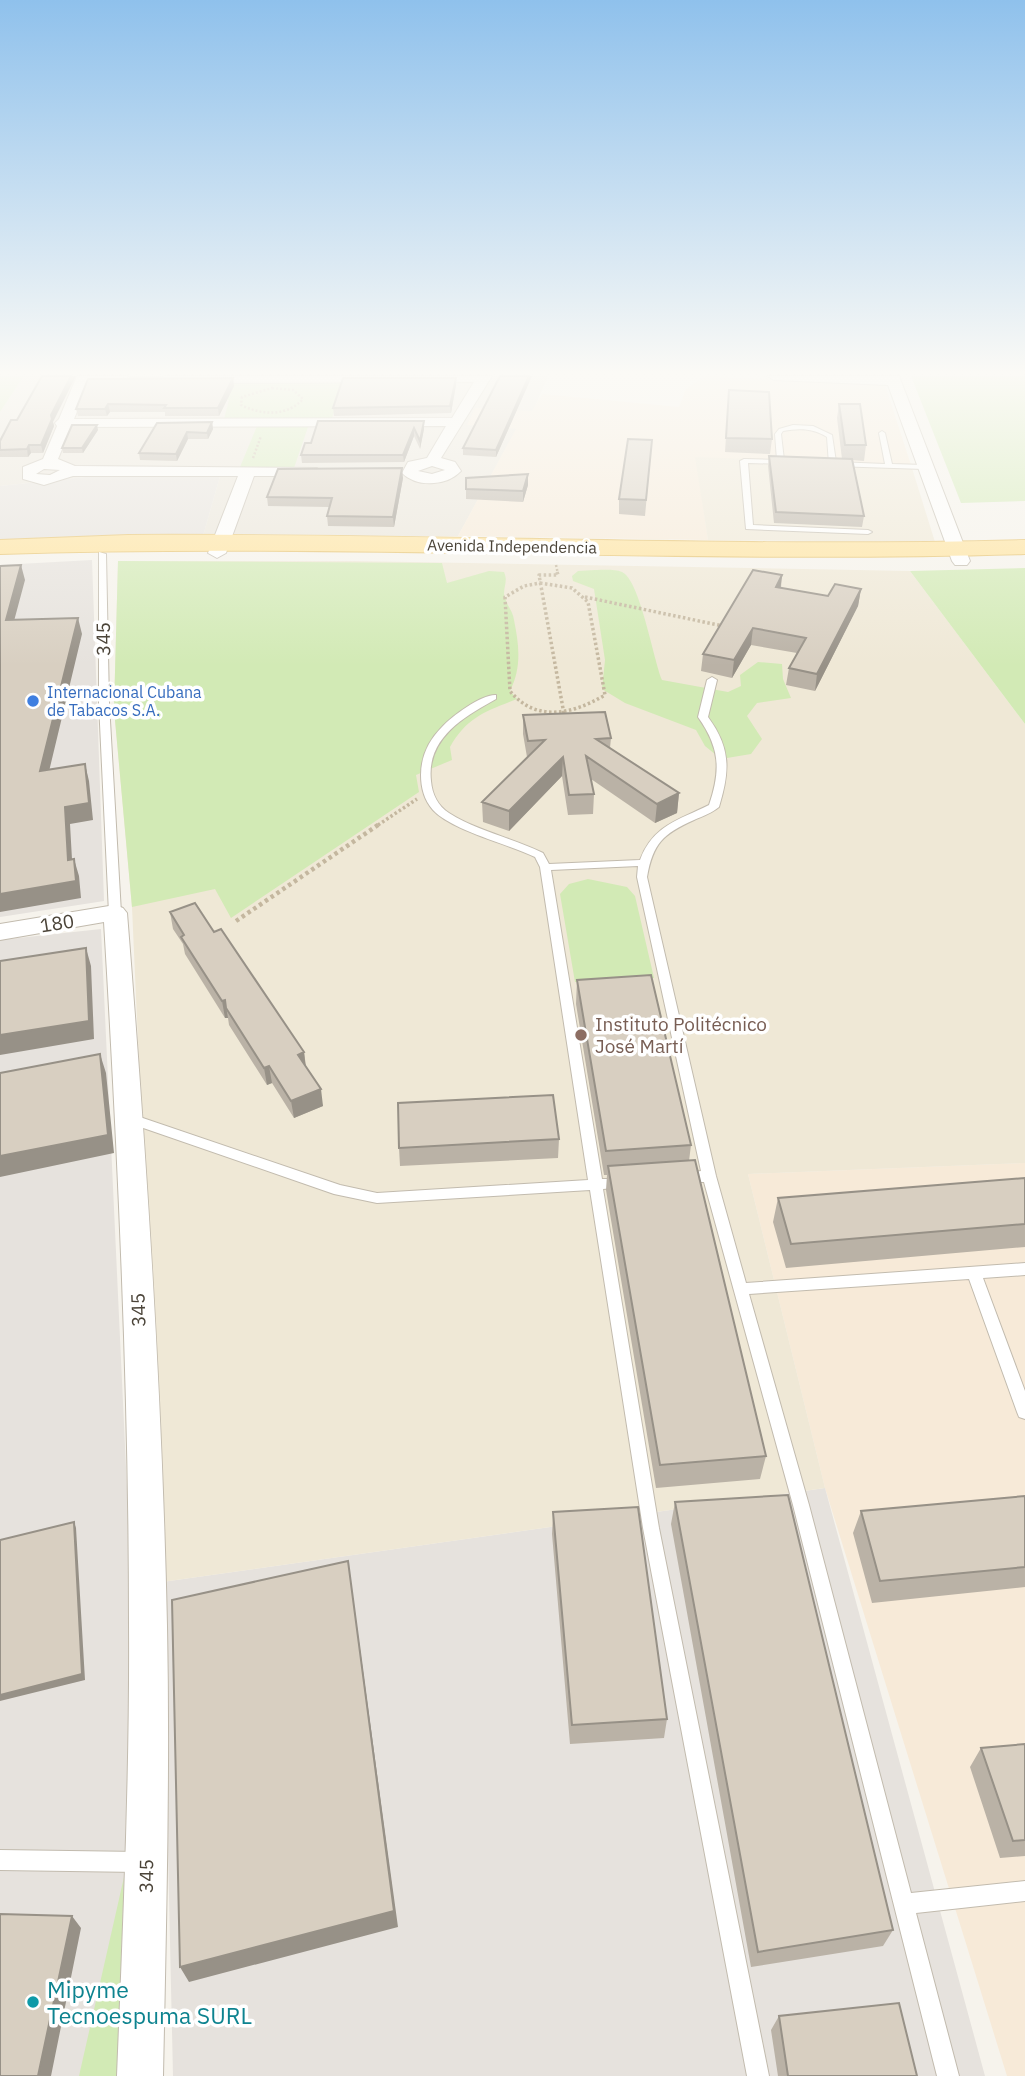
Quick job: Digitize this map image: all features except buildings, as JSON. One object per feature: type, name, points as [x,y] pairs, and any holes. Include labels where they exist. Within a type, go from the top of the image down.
[{"type":"main road","name":"Avenida Independencia","points":[[0,547],[219,548],[778,539],[958,556],[1025,547]]},
{"type":"main road","name":"Avenida Independencia","points":[[219,548],[554,557],[958,556],[1025,559]]},
{"type":"main road","name":"Avenida Independencia","points":[[0,558],[102,549]]},
{"type":"street","points":[[30,473],[28,476],[51,479],[65,473]]},
{"type":"street","points":[[219,548],[247,473]]},
{"type":"street","points":[[408,473],[426,479],[450,473]]},
{"type":"street","points":[[926,473],[958,556]]},
{"type":"street","name":"180","points":[[0,932],[115,913]]},
{"type":"street","name":"345","points":[[115,913],[131,1119],[147,1563],[146,1862],[140,2076]]},
{"type":"lane","points":[[745,473],[749,527],[778,539],[868,532]]},
{"type":"lane","name":"345","points":[[102,549],[104,703],[115,913]]},
{"type":"lane","points":[[712,680],[703,717],[722,746],[721,786],[714,807],[664,831],[647,846],[644,890],[709,1176],[801,1505],[948,2076]]},
{"type":"lane","points":[[493,697],[459,717],[436,739],[425,773],[426,793],[442,813],[539,855],[545,867],[652,1528],[758,2076]]},
{"type":"lane","points":[[545,867],[644,863]]},
{"type":"lane","points":[[131,1119],[339,1190],[377,1198],[633,1182]]},
{"type":"lane","points":[[671,1179],[709,1176]]},
{"type":"lane","points":[[740,1289],[1025,1269]]},
{"type":"lane","points":[[974,1273],[1025,1412]]},
{"type":"lane","points":[[0,1860],[146,1862]]},
{"type":"lane","points":[[905,1904],[1025,1891]]},
{"type":"path","points":[[554,557],[558,575],[539,575],[564,714]]},
{"type":"path","points":[[585,597],[605,695],[592,704],[564,714],[533,710],[517,703],[510,691],[505,597],[524,586],[540,583],[572,587],[585,597],[727,626]]},
{"type":"path","points":[[236,921],[426,793]]},
{"type":"shaded area","points":[[0,473],[492,473],[458,536],[203,536],[220,476],[85,477],[0,486]]},
{"type":"shaded area","points":[[492,473],[698,473],[708,540],[458,536]]},
{"type":"shaded area","points":[[697,473],[913,473],[935,542],[708,540]]},
{"type":"shaded area","points":[[220,476],[203,536],[0,541],[0,486],[85,477]]},
{"type":"shaded area","points":[[92,560],[104,901],[0,917],[0,565]]},
{"type":"shaded area","name":"Instituto Politécnico José Martí","points":[[118,561],[354,561],[910,571],[1025,724],[1025,1163],[748,1174],[825,1488],[162,1582],[132,907],[114,709]]},
{"type":"shaded area","points":[[101,929],[133,1618],[117,2076],[0,2076],[0,940]]},
{"type":"shaded area","points":[[1025,1163],[1025,2076],[1007,2076],[825,1488],[748,1174]]},
{"type":"shaded area","points":[[825,1488],[985,2076],[173,2076],[162,1582]]},
{"type":"green space","points":[[949,473],[1025,473],[1025,501],[961,503]]},
{"type":"green space","points":[[118,561],[442,563],[447,583],[489,571],[504,572],[504,594],[513,617],[518,647],[518,665],[510,691],[517,699],[470,722],[450,747],[452,760],[416,775],[419,792],[231,918],[215,889],[132,907],[114,709]]},
{"type":"green space","points":[[1025,568],[1025,724],[910,571]]},
{"type":"green space","points":[[578,571],[622,572],[635,589],[662,680],[728,692],[741,686],[740,675],[758,662],[782,664],[783,679],[791,698],[757,703],[747,716],[762,739],[751,754],[721,759],[705,746],[696,730],[625,703],[602,689],[605,660],[594,589],[573,581],[572,576]]},
{"type":"green space","points":[[588,879],[627,887],[635,896],[654,978],[575,982],[560,894],[569,884]]},
{"type":"green space","points":[[124,1877],[117,2076],[79,2076]]},
{"type":"place","name":"Internacional Cubana de Tabacos S.A.","points":[[33,701]]},
{"type":"place","name":"Instituto Politécnico José Martí","points":[[581,1035]]},
{"type":"place","name":"Mipyme Tecnoespuma SURL","points":[[33,2002]]}]
